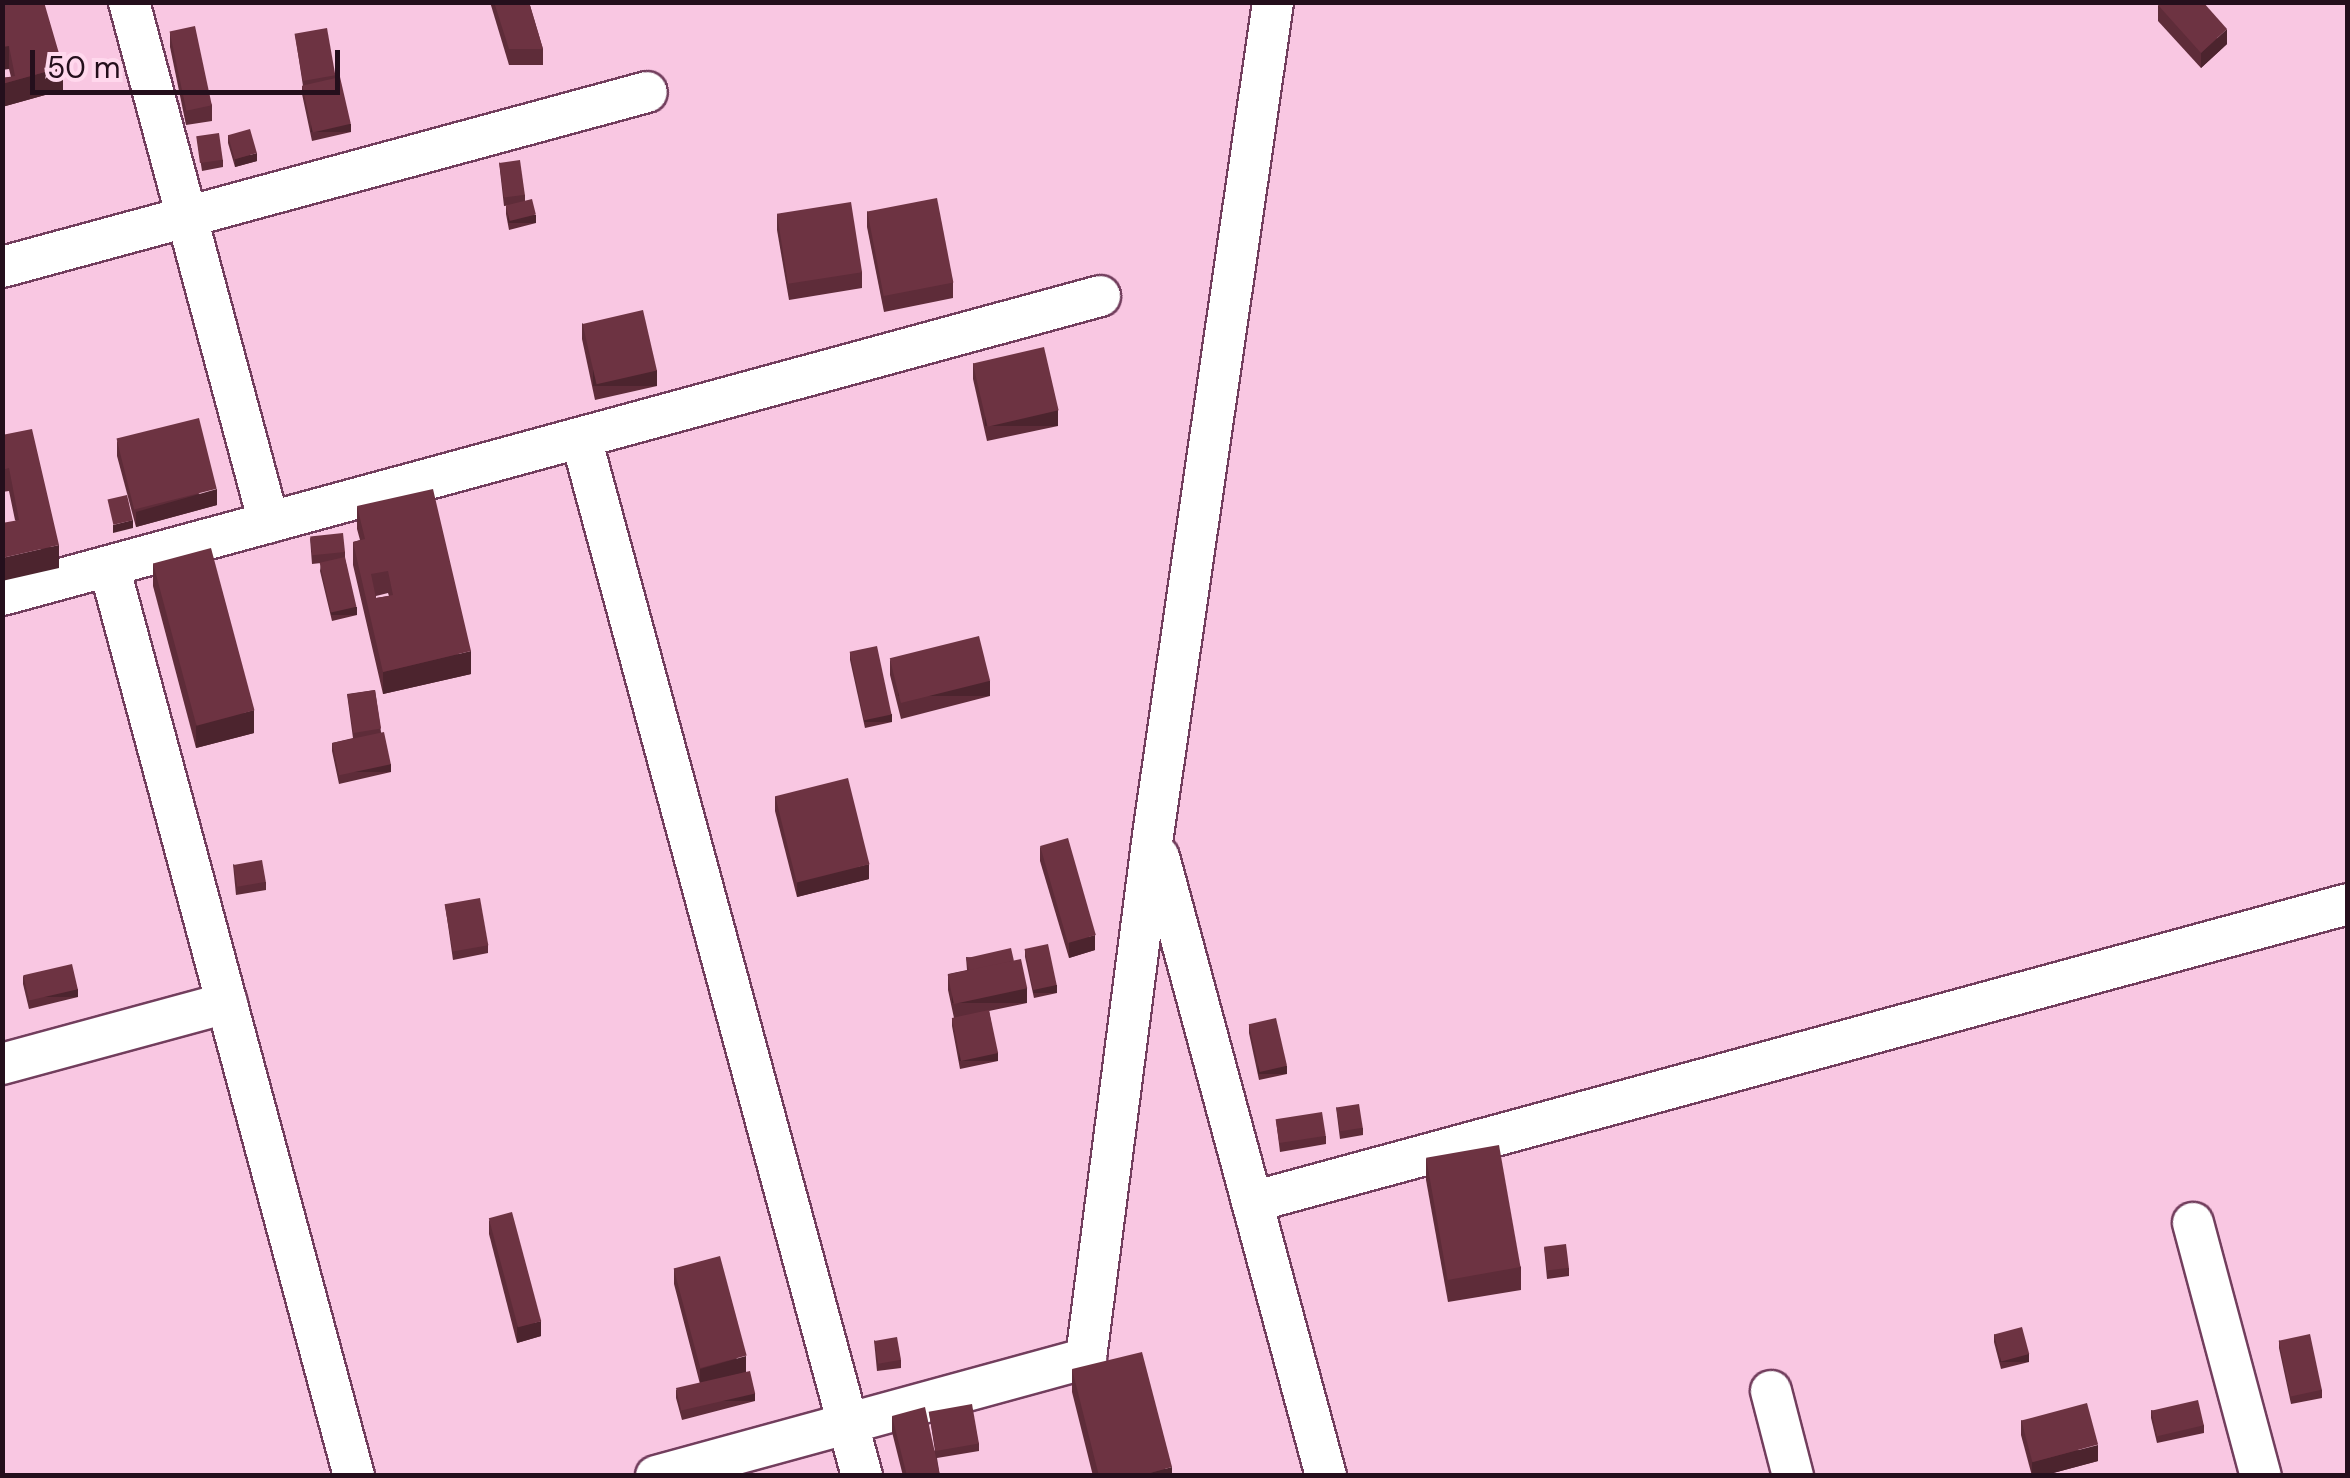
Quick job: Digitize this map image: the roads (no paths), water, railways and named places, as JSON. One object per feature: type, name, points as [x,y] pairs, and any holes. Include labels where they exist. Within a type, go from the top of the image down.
[{"type":"street","points":[[128,2],[269,522]]},
{"type":"street","points":[[656,1476],[1086,1358],[1153,835],[1273,2]]},
{"type":"street","points":[[2,267],[647,92]]},
{"type":"street","points":[[2,594],[1100,296]]},
{"type":"street","points":[[581,438],[862,1476]]},
{"type":"street","points":[[109,566],[354,1476]]},
{"type":"street","points":[[1153,835],[1326,1476]]},
{"type":"street","points":[[1252,1202],[2348,904]]},
{"type":"street","points":[[2,1064],[227,1003]]},
{"type":"street","points":[[2193,1223],[2261,1476]]},
{"type":"street","points":[[1770,1391],[1794,1476]]}]
